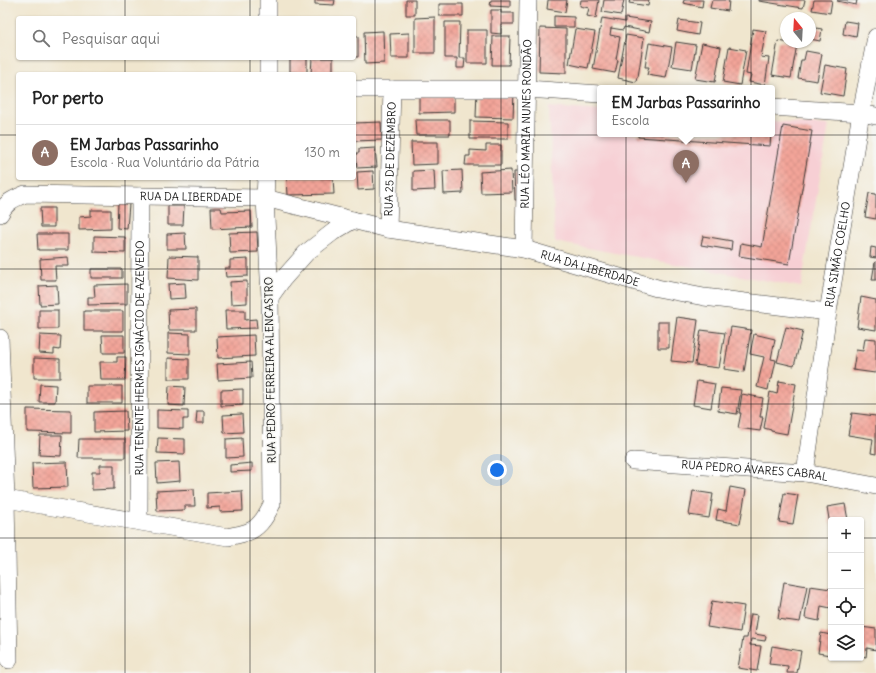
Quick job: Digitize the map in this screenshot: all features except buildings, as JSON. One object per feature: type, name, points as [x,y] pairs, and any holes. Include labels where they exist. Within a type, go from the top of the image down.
[{"type":"street","points":[[268,0],[268,16]]},
{"type":"street","name":"RUA LÉO MARIA NUNES RONDÃO","points":[[524,248],[528,0]]},
{"type":"street","name":"RUA SIMÃO COELHO","points":[[805,473],[828,312],[869,114],[876,37]]},
{"type":"street","points":[[268,60],[268,72]]},
{"type":"street","points":[[356,89],[527,89],[597,94]]},
{"type":"street","name":"RUA 25 DE DEZEMBRO","points":[[388,229],[392,89]]},
{"type":"street","points":[[775,107],[869,114]]},
{"type":"street","name":"RUA PEDRO FERREIRA ALENCASTRO","points":[[139,521],[228,537],[250,531],[259,525],[272,504],[270,297],[265,198],[266,180]]},
{"type":"street","name":"RUA DA LIBERDADE","points":[[0,214],[4,207],[12,200],[25,194],[265,198],[388,229],[524,248],[657,288],[704,297],[828,312]]},
{"type":"street","name":"RUA TENENTE HERMES IGNÁCIO DE AZEVEDO","points":[[139,521],[140,196]]},
{"type":"street","points":[[270,297],[283,279],[306,253],[353,220]]},
{"type":"street","points":[[0,338],[6,499],[9,660]]},
{"type":"street","name":"RUA PEDRO ÁVARES CABRAL","points":[[633,461],[805,473],[876,486]]},
{"type":"street","points":[[6,499],[139,521]]},
{"type":"shaded area","points":[[549,107],[597,111],[597,137],[775,137],[775,121],[829,125],[801,287],[555,242]]},
{"type":"place","name":"EM Jarbas Passarinho","points":[[686,183]]}]
